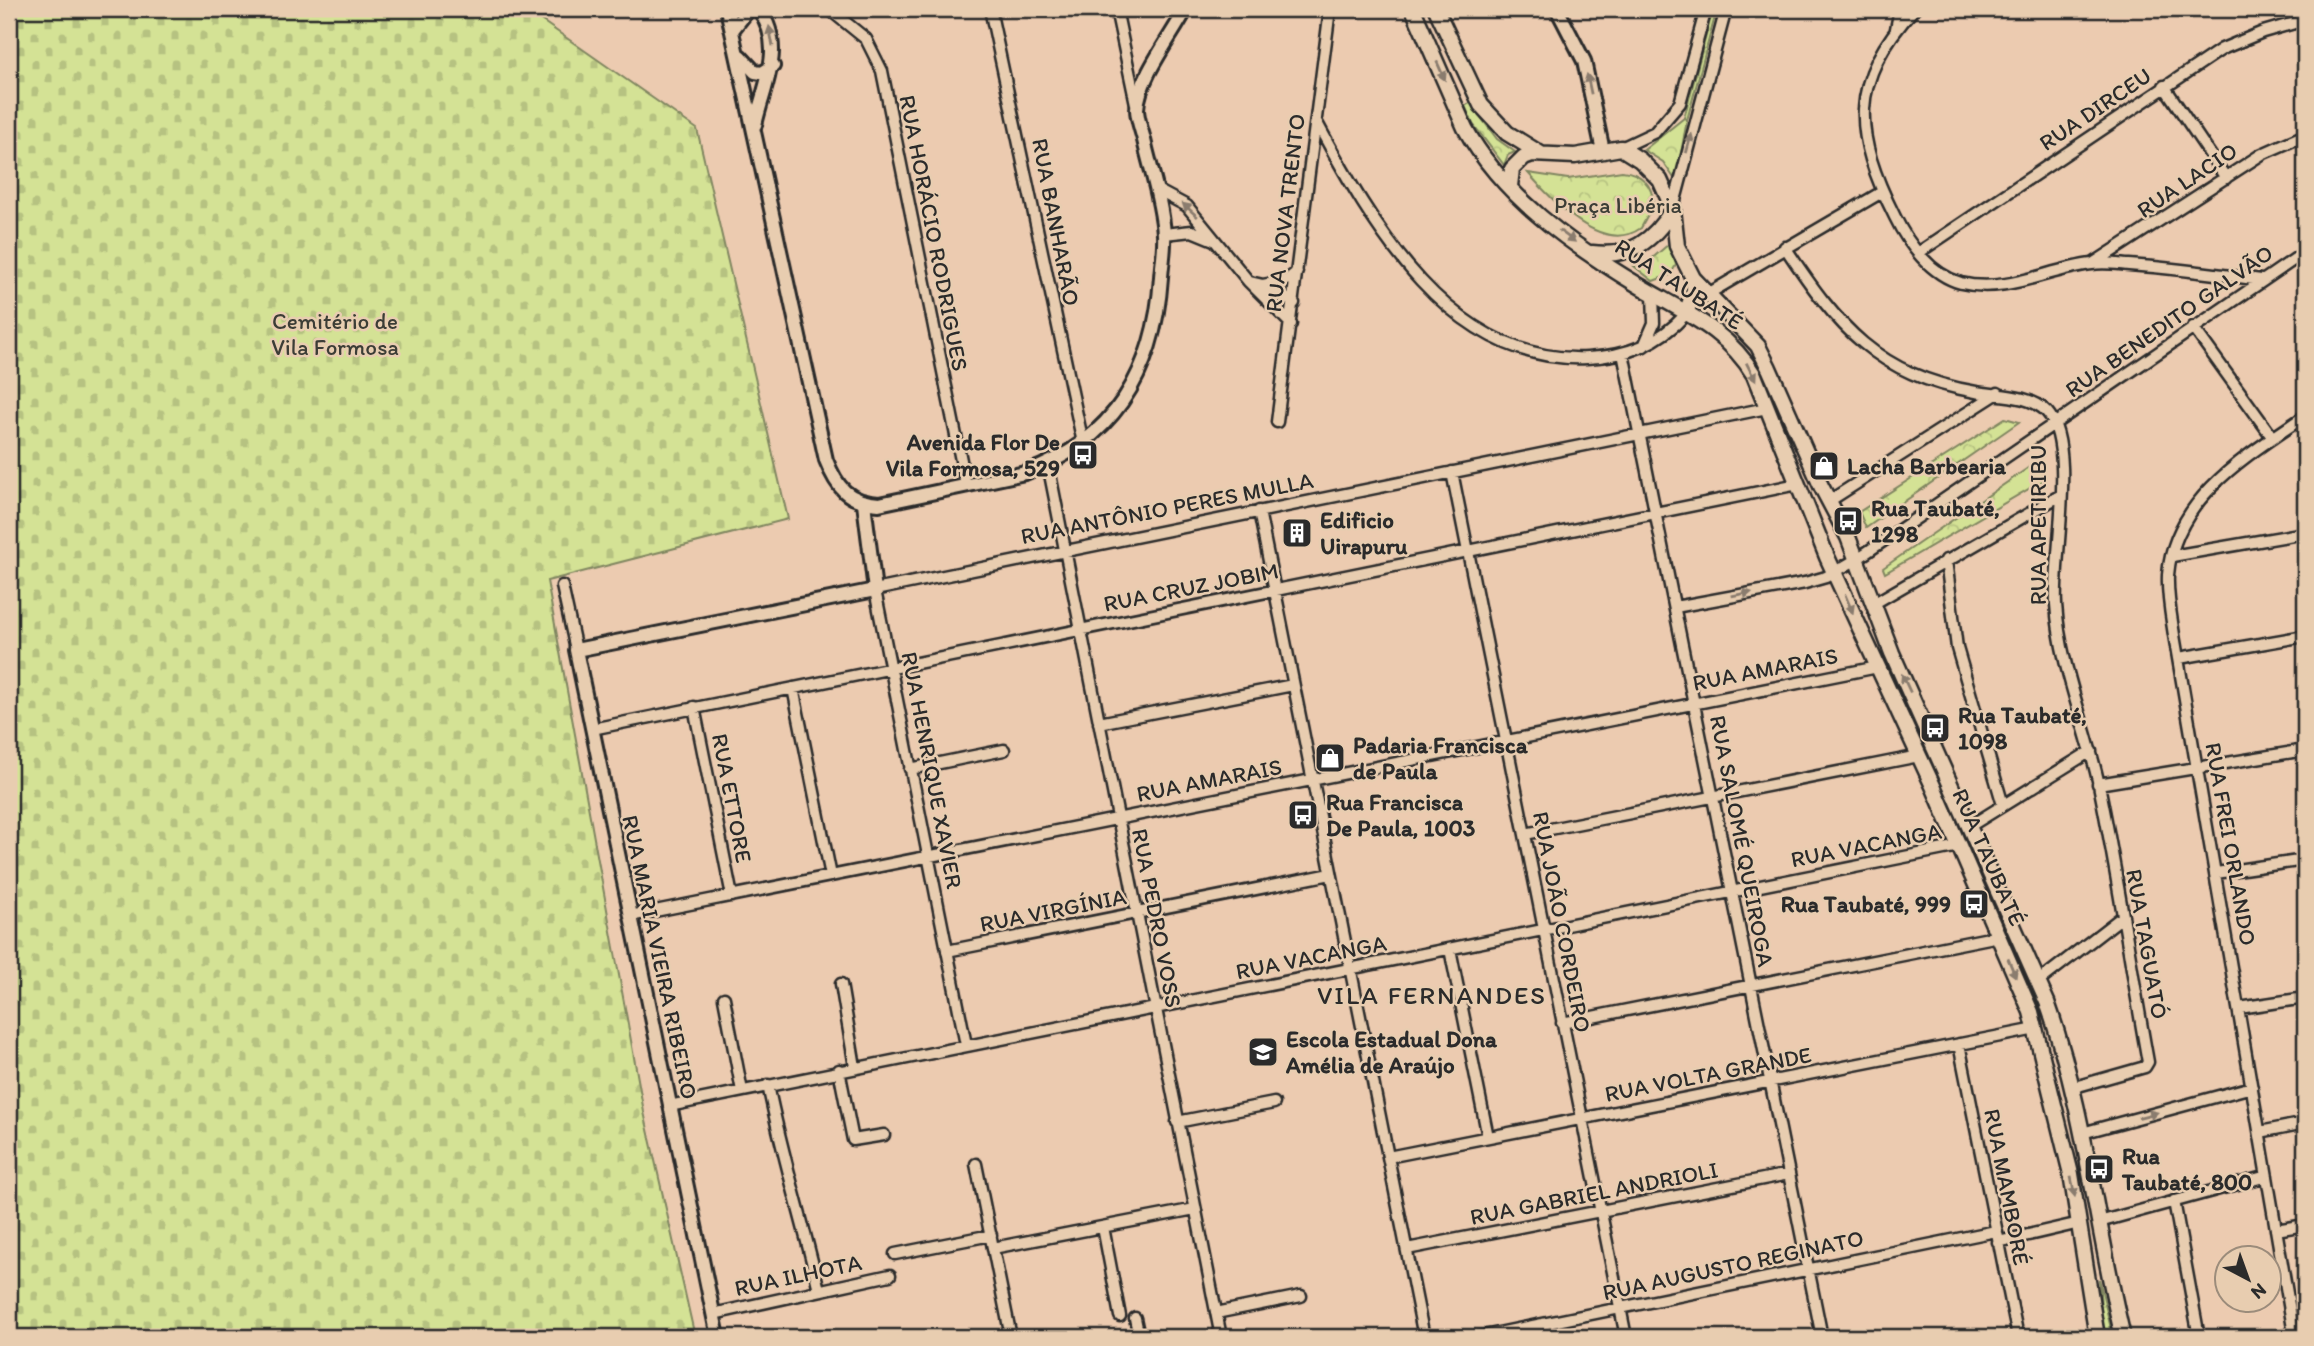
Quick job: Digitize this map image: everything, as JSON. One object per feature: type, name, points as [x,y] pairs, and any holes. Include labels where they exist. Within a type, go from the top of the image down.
[{"type":"main road","points":[[1413,9],[1475,146],[1510,186],[1544,219],[1590,253],[1609,255],[1628,253],[1648,241],[1673,209],[1666,189],[1649,167],[1621,148],[1575,156],[1532,154],[1517,162],[1512,169],[1510,186]]},
{"type":"main road","points":[[1436,9],[1481,105],[1507,133],[1541,154]]},
{"type":"main road","name":"RUA TAUBATÉ","points":[[1673,209],[1677,246],[1693,278],[1706,295],[1758,346],[1857,559],[1892,653],[2038,982],[2059,1038],[2082,1133],[2111,1288],[2123,1337]]},
{"type":"main road","name":"RUA TAUBATÉ","points":[[1590,253],[1653,295],[1724,336],[1735,346],[1754,375],[1834,572],[1999,936],[2036,1029],[2080,1223],[2096,1337]]},
{"type":"main road","points":[[1686,314],[1694,290],[1693,278]]},
{"type":"main road","points":[[2090,1287],[2093,1277],[2099,1275],[2108,1280],[2111,1288]]},
{"type":"street","points":[[727,9],[826,460],[839,488],[848,496],[864,503],[879,503],[966,485],[1048,464],[1083,443],[1116,412],[1132,390],[1145,359],[1160,297],[1164,234],[1157,190],[1116,9]]},
{"type":"street","points":[[733,29],[749,9]]},
{"type":"street","points":[[754,129],[772,66],[771,27],[760,9]]},
{"type":"street","name":"RUA HORÁCIO RODRIGUES","points":[[829,9],[866,39],[882,72],[966,485]]},
{"type":"street","name":"RUA BANHARÃO","points":[[990,9],[1083,443]]},
{"type":"street","points":[[1137,109],[1147,78],[1186,9]]},
{"type":"street","name":"RUA NOVA TRENTO","points":[[1277,422],[1330,9]]},
{"type":"street","points":[[1557,9],[1584,61],[1603,151]]},
{"type":"street","points":[[1621,148],[1655,132],[1680,103],[1706,9]]},
{"type":"street","points":[[1673,209],[1726,9]]},
{"type":"street","points":[[1896,29],[1900,9]]},
{"type":"street","points":[[1914,9],[1896,29],[1875,68],[1863,116],[1869,160],[1904,236],[1918,253],[1952,279],[1976,284],[2034,279],[2094,263],[2161,267],[2261,279]]},
{"type":"street","name":"RUA DIRCEU","points":[[1918,253],[2222,48],[2305,20]]},
{"type":"street","points":[[738,52],[755,72],[762,73],[772,66]]},
{"type":"street","points":[[2164,86],[2226,178]]},
{"type":"street","points":[[1317,121],[1385,238],[1454,312],[1497,338],[1527,351],[1577,358],[1623,353],[1644,347],[1672,330],[1686,314]]},
{"type":"street","name":"RUA LACIO","points":[[2094,263],[2262,154],[2305,135]]},
{"type":"street","points":[[1157,190],[1187,206],[1249,282],[1291,324]]},
{"type":"street","points":[[1706,295],[1882,192]]},
{"type":"street","points":[[1164,234],[1192,232],[1215,240]]},
{"type":"street","name":"RUA APETIRIBU","points":[[1785,247],[1830,312],[1848,332],[1881,358],[1901,370],[1930,379],[1978,392],[1998,393],[2041,407],[2055,423],[2061,456],[2061,495],[2055,564],[2057,616],[2091,751]]},
{"type":"street","name":"RUA BENEDITO GALVÃO","points":[[1675,607],[1805,583],[1834,572],[1857,559],[2261,279],[2305,252]]},
{"type":"street","points":[[1263,285],[1287,280],[1297,272]]},
{"type":"street","points":[[1249,282],[1263,285],[1294,303]]},
{"type":"street","points":[[1644,347],[1654,323],[1653,295]]},
{"type":"street","points":[[2193,327],[2273,438]]},
{"type":"street","name":"RUA SALOMÉ QUEIROGA","points":[[1623,353],[1822,1337]]},
{"type":"street","points":[[1829,502],[1998,393]]},
{"type":"street","name":"RUA ANTÔNIO PERES MULLA","points":[[576,650],[1767,408]]},
{"type":"street","name":"RUA FREI ORLANDO","points":[[2294,1334],[2169,600],[2172,556],[2200,498],[2273,438],[2305,416]]},
{"type":"street","name":"RUA PEDRO VOSS","points":[[1048,464],[1221,1337]]},
{"type":"street","name":"RUA JOÃO CORDEIRO","points":[[1452,472],[1626,1337]]},
{"type":"street","name":"RUA CRUZ JOBIM","points":[[592,729],[1798,484]]},
{"type":"street","points":[[1873,604],[2061,495]]},
{"type":"street","name":"RUA HENRIQUE XAVIER","points":[[864,503],[875,590],[889,668],[967,1045]]},
{"type":"street","points":[[1259,511],[1424,1337]]},
{"type":"street","points":[[2172,556],[2305,533]]},
{"type":"street","points":[[1946,560],[1956,649],[2003,805]]},
{"type":"street","name":"RUA MARIA VIEIRA RIBEIRO","points":[[562,586],[718,1337]]},
{"type":"street","points":[[2179,658],[2305,636]]},
{"type":"street","name":"RUA AMARAIS","points":[[630,916],[1878,667]]},
{"type":"street","points":[[1099,723],[1293,685]]},
{"type":"street","points":[[793,688],[831,876]]},
{"type":"street","name":"RUA ETTORE","points":[[694,707],[732,896]]},
{"type":"street","points":[[910,769],[1004,750]]},
{"type":"street","points":[[2098,784],[2305,750]]},
{"type":"street","points":[[1970,827],[2091,751]]},
{"type":"street","name":"RUA TAGUATÓ","points":[[2071,1088],[2148,1064],[2091,751]]},
{"type":"street","points":[[1525,834],[1919,756]]},
{"type":"street","name":"RUA VACANGA","points":[[669,1106],[1959,846]]},
{"type":"street","points":[[2216,873],[2305,860]]},
{"type":"street","name":"RUA VIRGÍNIA","points":[[947,951],[1331,874]]},
{"type":"street","points":[[2038,982],[2122,917]]},
{"type":"street","points":[[1562,1023],[1999,936]]},
{"type":"street","points":[[1450,949],[1488,1138]]},
{"type":"street","points":[[841,984],[855,1067]]},
{"type":"street","points":[[724,998],[742,1091]]},
{"type":"street","points":[[2239,1008],[2305,998]]},
{"type":"street","name":"RUA VOLTA GRANDE","points":[[1388,1157],[2036,1029]]},
{"type":"street","name":"RUA MAMBORÉ","points":[[1959,1044],[2015,1337]]},
{"type":"street","points":[[839,1070],[853,1140],[884,1135]]},
{"type":"street","points":[[768,1085],[783,1159],[799,1205],[819,1290]]},
{"type":"street","points":[[2082,1133],[2252,1087]]},
{"type":"street","points":[[1177,1122],[1274,1103]]},
{"type":"street","points":[[2260,1132],[2305,1123]]},
{"type":"street","points":[[976,1164],[1011,1337]]},
{"type":"street","name":"RUA GABRIEL ANDRIOLI","points":[[1407,1249],[1789,1174]]},
{"type":"street","points":[[2099,1222],[2267,1176]]},
{"type":"street","points":[[2174,1201],[2199,1337]]},
{"type":"street","points":[[993,1248],[1195,1209]]},
{"type":"street","name":"RUA AUGUSTO REGINATO","points":[[1479,1337],[1809,1269],[2080,1223]]},
{"type":"street","points":[[2276,1230],[2305,1225]]},
{"type":"street","points":[[1103,1227],[1120,1315]]},
{"type":"street","points":[[895,1254],[990,1235]]},
{"type":"street","name":"RUA ILHOTA","points":[[713,1314],[890,1275]]},
{"type":"street","points":[[1216,1313],[1301,1296]]},
{"type":"street","points":[[1135,1318],[1139,1337]]},
{"type":"green space","name":"Cemitério de Vila Formosa","points":[[9,9],[525,9],[697,129],[788,519],[547,581],[644,1112],[695,1337],[9,1337]]},
{"type":"green space","points":[[1713,9],[1717,9],[1687,120],[1684,118]]},
{"type":"green space","name":"Praça Libéria","points":[[1470,103],[1497,139],[1515,152],[1508,155],[1504,165],[1473,124],[1465,106]]},
{"type":"green space","name":"Praça Libéria","points":[[1684,118],[1687,120],[1676,181],[1663,162],[1644,150]]},
{"type":"green space","name":"Praça Libéria","points":[[1622,171],[1635,174],[1645,181],[1654,204],[1641,228],[1626,235],[1610,235],[1579,221],[1550,197],[1528,173],[1568,179]]},
{"type":"green space","name":"Praça Libéria","points":[[1670,243],[1676,265],[1670,275],[1653,281],[1634,266],[1649,261]]},
{"type":"green space","points":[[2005,418],[2019,422],[1866,528],[1859,512]]},
{"type":"green space","points":[[2041,459],[2044,480],[1885,573],[1883,568]]},
{"type":"green space","points":[[2099,1279],[2113,1337],[2103,1337]]},
{"type":"place","name":"Avenida Flor De Vila Formosa, 529","points":[[1083,455]]},
{"type":"place","name":"Lacha Barbearia","points":[[1824,466]]},
{"type":"place","name":"Rua Taubaté, 1298","points":[[1848,521]]},
{"type":"place","name":"Edificio Uirapuru","points":[[1297,533]]},
{"type":"place","name":"Rua Taubaté, 1098","points":[[1935,728]]},
{"type":"place","name":"Padaria Francisca de Paula","points":[[1330,758]]},
{"type":"place","name":"Rua Francisca De Paula, 1003","points":[[1303,815]]},
{"type":"place","name":"Rua Taubaté, 999","points":[[1974,904]]},
{"type":"place","name":"Escola Estadual Dona Amélia de Araújo","points":[[1263,1052]]},
{"type":"place","name":"Rua Taubaté, 800","points":[[2099,1169]]},
{"type":"district","name":"VILA FERNANDES","points":[[1432,995]]}]
